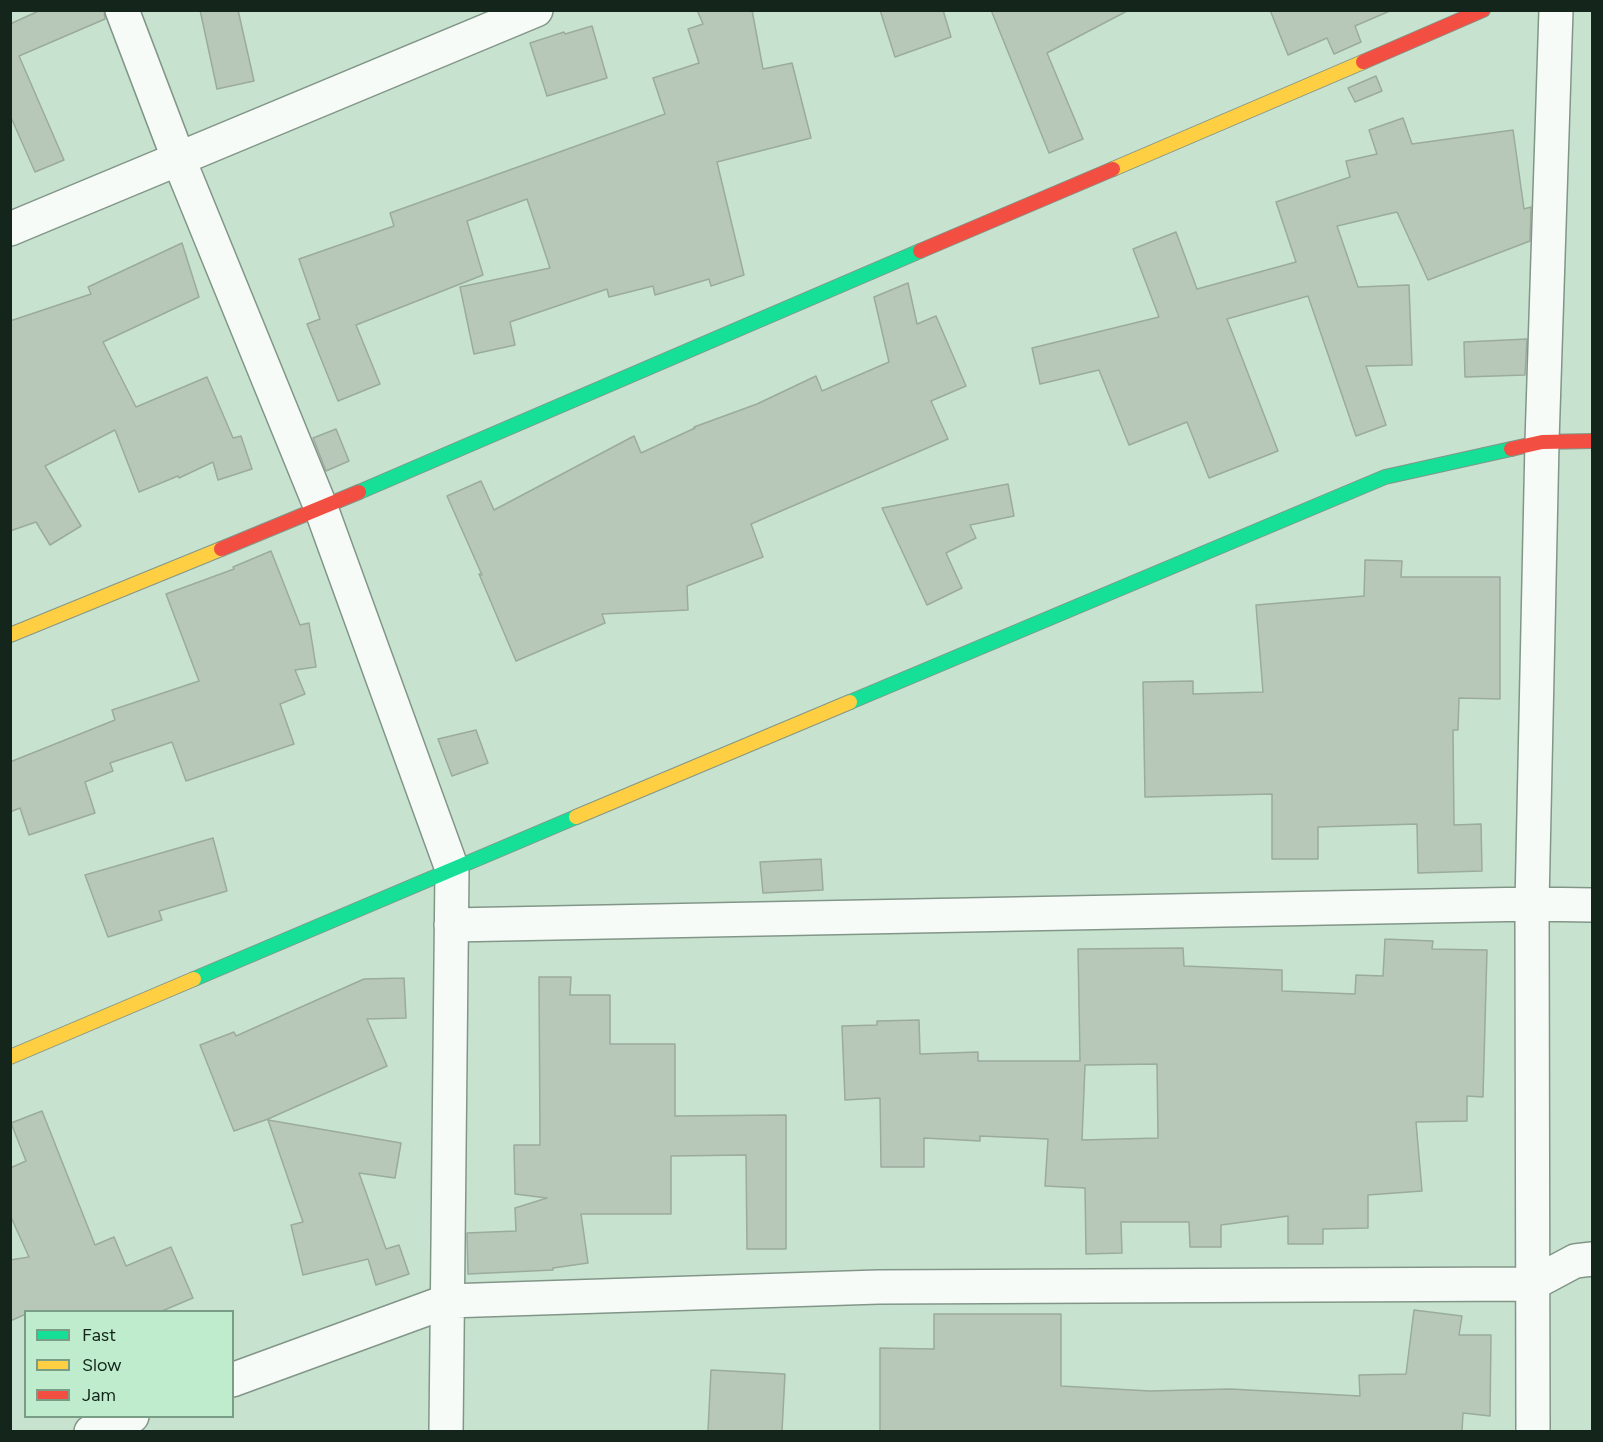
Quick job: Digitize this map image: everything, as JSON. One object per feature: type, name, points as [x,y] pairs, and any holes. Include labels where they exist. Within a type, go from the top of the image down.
[{"type":"street","points":[[122,10],[179,160],[321,508],[452,869],[446,1431]]},
{"type":"street","points":[[10,229],[536,10]]},
{"type":"street","points":[[10,635],[321,508],[1483,10]]},
{"type":"street","points":[[1533,1431],[1532,904],[1542,442],[1556,10]]},
{"type":"street","points":[[10,1057],[1385,477],[1542,442],[1593,441]]},
{"type":"street","points":[[451,925],[1532,904],[1593,905]]},
{"type":"street","points":[[234,1379],[448,1301],[878,1287],[1532,1284],[1575,1261],[1593,1260]]},
{"type":"street","points":[[91,1431],[127,1418]]},
{"type":"building","points":[[41,10],[104,10],[105,19],[19,56],[64,160],[35,172],[10,115],[10,24]]},
{"type":"building","points":[[200,10],[238,10],[254,81],[217,89]]},
{"type":"building","points":[[697,10],[752,10],[763,69],[792,63],[811,138],[717,162],[744,275],[711,286],[709,279],[655,295],[653,286],[609,297],[607,289],[510,322],[515,345],[474,354],[460,287],[550,268],[527,199],[467,221],[483,275],[356,325],[380,384],[338,401],[307,324],[320,319],[299,259],[394,226],[390,213],[665,114],[653,78],[699,63],[688,29],[703,24]]},
{"type":"building","points":[[880,10],[943,10],[951,37],[895,57]]},
{"type":"building","points":[[991,10],[1129,10],[1047,53],[1083,139],[1049,153]]},
{"type":"building","points":[[1270,10],[1392,10],[1355,26],[1361,42],[1334,54],[1327,38],[1288,55]]},
{"type":"building","points":[[592,26],[607,78],[547,96],[530,43]]},
{"type":"building","points":[[1376,76],[1382,91],[1355,102],[1348,88]]},
{"type":"building","points":[[1403,118],[1412,144],[1513,130],[1524,209],[1531,207],[1530,241],[1428,280],[1397,212],[1337,226],[1358,287],[1409,285],[1412,365],[1366,366],[1386,425],[1356,436],[1308,296],[1227,319],[1278,451],[1209,478],[1187,422],[1129,445],[1099,370],[1040,384],[1032,348],[1159,317],[1133,249],[1176,232],[1197,289],[1296,262],[1276,202],[1350,177],[1346,161],[1377,154],[1369,130]]},
{"type":"building","points":[[182,243],[199,297],[103,342],[136,407],[207,377],[233,438],[241,436],[252,469],[218,480],[213,462],[179,478],[178,476],[139,492],[115,430],[45,466],[81,526],[50,545],[36,522],[10,531],[10,321],[91,294],[88,287]]},
{"type":"building","points":[[908,283],[917,324],[936,316],[966,386],[931,401],[948,439],[751,524],[763,557],[687,586],[688,610],[602,614],[605,623],[516,661],[479,574],[482,575],[447,496],[481,481],[494,510],[634,436],[641,453],[694,427],[757,404],[816,376],[822,391],[889,362],[874,297]]},
{"type":"building","points":[[1527,339],[1525,375],[1465,377],[1464,342]]},
{"type":"building","points":[[336,429],[349,461],[326,471],[313,438]]},
{"type":"building","points":[[1008,484],[1014,516],[970,525],[976,538],[946,553],[962,588],[927,605],[882,508]]},
{"type":"building","points":[[271,551],[300,625],[309,623],[316,667],[295,670],[305,694],[280,704],[294,744],[186,781],[172,742],[110,763],[113,771],[85,782],[95,813],[29,835],[20,808],[10,812],[10,762],[115,720],[112,710],[199,681],[166,594],[234,569],[233,567]]},
{"type":"building","points":[[1365,560],[1402,561],[1401,577],[1500,577],[1500,699],[1459,698],[1458,730],[1453,730],[1454,825],[1481,824],[1482,871],[1418,873],[1417,824],[1318,827],[1318,859],[1272,859],[1272,794],[1145,797],[1143,682],[1193,681],[1193,694],[1263,692],[1256,605],[1364,596]]},
{"type":"building","points":[[476,730],[488,763],[452,776],[438,739]]},
{"type":"building","points":[[213,838],[227,891],[159,911],[162,920],[108,937],[85,875]]},
{"type":"building","points":[[821,859],[823,890],[763,893],[760,862]]},
{"type":"building","points":[[1385,939],[1433,941],[1432,949],[1487,950],[1483,1097],[1467,1096],[1467,1121],[1416,1122],[1422,1191],[1368,1195],[1368,1228],[1323,1229],[1323,1244],[1288,1244],[1288,1216],[1221,1225],[1221,1247],[1190,1247],[1189,1222],[1121,1222],[1122,1253],[1086,1254],[1085,1188],[1045,1186],[1048,1139],[980,1136],[980,1141],[924,1138],[924,1167],[881,1167],[880,1098],[845,1100],[842,1026],[877,1025],[877,1021],[919,1020],[920,1054],[978,1052],[978,1061],[1080,1061],[1078,949],[1183,948],[1184,966],[1282,970],[1282,991],[1355,994],[1356,975],[1383,976]],"holes":[[[1157,1064],[1158,1138],[1082,1140],[1085,1065]]]},
{"type":"building","points":[[539,977],[571,977],[570,995],[610,995],[610,1044],[675,1044],[675,1116],[786,1115],[786,1249],[747,1249],[746,1155],[671,1156],[671,1214],[581,1214],[588,1263],[553,1268],[553,1270],[468,1274],[467,1233],[516,1231],[515,1208],[547,1198],[515,1194],[514,1145],[540,1145]]},
{"type":"building","points":[[404,978],[406,1018],[367,1019],[387,1066],[268,1119],[234,1131],[200,1045],[234,1032],[236,1036],[364,979]]},
{"type":"building","points":[[42,1111],[95,1245],[114,1237],[126,1266],[171,1247],[193,1298],[164,1310],[24,1310],[24,1315],[10,1321],[10,1260],[29,1257],[10,1215],[10,1168],[26,1161],[11,1123]]},
{"type":"building","points":[[268,1120],[401,1143],[395,1178],[359,1173],[386,1249],[399,1245],[409,1274],[376,1285],[368,1259],[303,1275],[291,1225],[303,1222]]},
{"type":"building","points":[[1414,1310],[1462,1316],[1459,1335],[1491,1335],[1490,1416],[1463,1413],[1462,1431],[880,1431],[880,1348],[934,1349],[934,1314],[1061,1314],[1061,1386],[1150,1391],[1230,1389],[1360,1396],[1359,1375],[1406,1374]]},
{"type":"building","points":[[711,1370],[785,1374],[782,1431],[708,1431]]},
{"type":"traffic: fast","points":[[359,492],[920,251]]},
{"type":"traffic: fast","points":[[850,702],[1385,477],[1511,449]]},
{"type":"traffic: fast","points":[[194,979],[576,817]]},
{"type":"traffic: slow","points":[[1113,169],[1363,62]]},
{"type":"traffic: slow","points":[[10,635],[221,549]]},
{"type":"traffic: slow","points":[[576,817],[850,702]]},
{"type":"traffic: slow","points":[[10,1057],[194,979]]},
{"type":"traffic: jam","points":[[1363,62],[1483,10]]},
{"type":"traffic: jam","points":[[920,251],[1113,169]]},
{"type":"traffic: jam","points":[[1511,449],[1542,442],[1592,441]]},
{"type":"traffic: jam","points":[[221,549],[359,492]]}]
